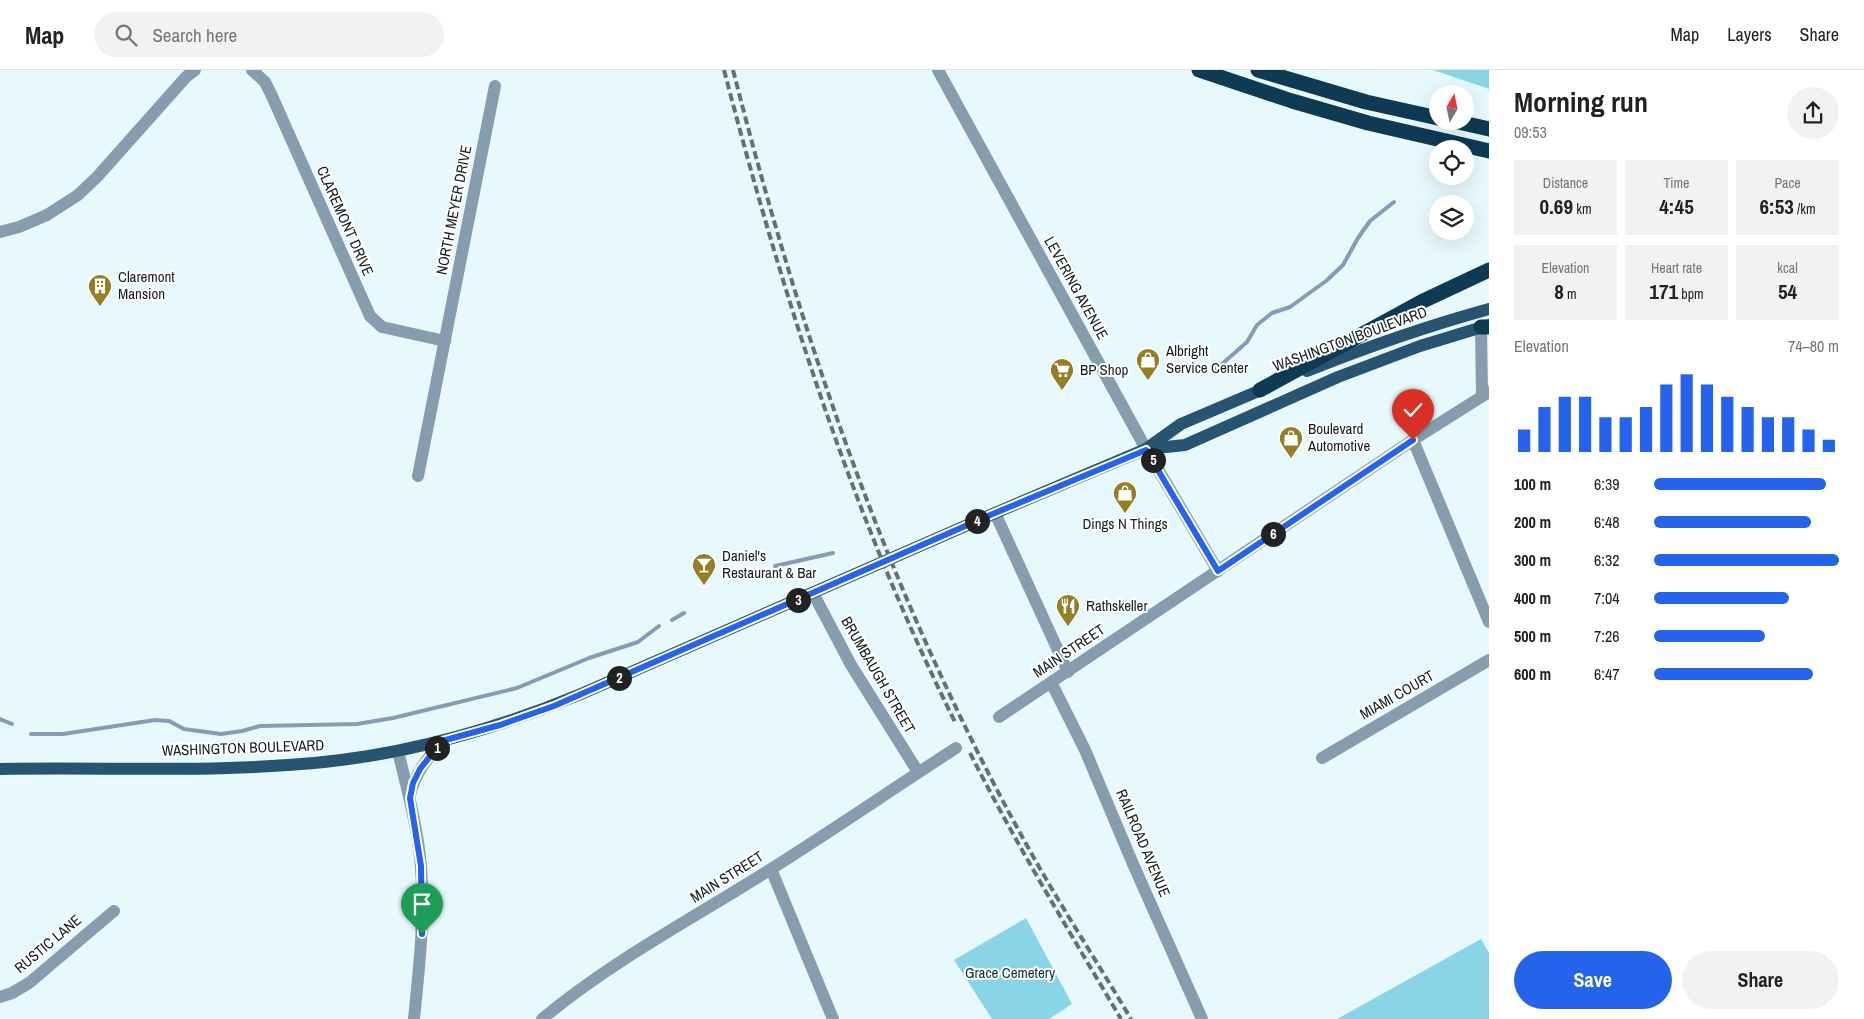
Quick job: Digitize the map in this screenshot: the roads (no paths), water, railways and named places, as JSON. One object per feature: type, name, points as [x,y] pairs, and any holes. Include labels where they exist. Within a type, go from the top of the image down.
[{"type":"highway","points":[[1199,70],[1292,101],[1368,123],[1489,151]]},
{"type":"highway","points":[[1258,70],[1366,102],[1429,116]]},
{"type":"highway","points":[[1474,126],[1489,129]]},
{"type":"highway","points":[[1260,390],[1423,301],[1489,270]]},
{"type":"main road","name":"WASHINGTON BOULEVARD","points":[[0,769],[288,765],[398,751],[500,725],[554,706],[995,513],[1146,450],[1180,424],[1260,390],[1412,331],[1489,309]]},
{"type":"main road","name":"WASHINGTON BOULEVARD","points":[[1146,450],[1185,445],[1338,377],[1420,346],[1486,326]]},
{"type":"street","points":[[0,232],[19,227],[47,215],[78,195],[186,77],[196,70]]},
{"type":"street","name":"CLAREMONT DRIVE","points":[[252,70],[265,82],[271,94],[370,316],[382,327],[445,341]]},
{"type":"street","name":"LEVERING AVENUE","points":[[938,70],[1146,450],[1218,571]]},
{"type":"street","name":"NORTH MEYER DRIVE","points":[[418,476],[495,86]]},
{"type":"street","name":"MAIN STREET","points":[[999,718],[1413,440],[1486,394],[1486,326]]},
{"type":"street","points":[[1413,440],[1489,622]]},
{"type":"street","points":[[995,513],[1068,672]]},
{"type":"street","name":"BRUMBAUGH STREET","points":[[813,593],[851,665],[918,772]]},
{"type":"street","name":"MIAMI COURT","points":[[1322,758],[1489,660]]},
{"type":"street","name":"RAILROAD AVENUE","points":[[1051,682],[1085,750],[1132,864],[1202,1019]]},
{"type":"street","points":[[410,798],[413,783],[420,769],[442,741]]},
{"type":"street","name":"MAIN STREET","points":[[542,1019],[622,960],[771,869],[956,748]]},
{"type":"street","points":[[398,751],[410,798],[421,866],[422,934],[414,1019]]},
{"type":"street","points":[[771,869],[833,1019]]},
{"type":"street","name":"RUSTIC LANE","points":[[0,997],[12,993],[29,983],[114,911]]},
{"type":"waterway","points":[[1213,372],[1247,342],[1257,325],[1272,313],[1290,307],[1326,281],[1343,265],[1370,221],[1394,202]]},
{"type":"waterway","points":[[775,566],[833,553]]},
{"type":"waterway","points":[[672,620],[684,613]]},
{"type":"waterway","points":[[31,734],[63,734],[155,720],[169,721],[184,729],[221,734],[260,726],[357,724],[393,718],[517,688],[589,658],[638,642],[659,626]]},
{"type":"waterway","points":[[0,719],[12,724]]},
{"type":"railway","points":[[724,70],[746,154],[795,320],[852,484],[918,644],[955,722]]},
{"type":"railway","points":[[733,70],[794,289],[842,433],[897,575],[940,674],[996,789],[1042,872],[1131,1019]]},
{"type":"railway","points":[[970,753],[1024,854],[1121,1019]]},
{"type":"place","name":"Claremont Mansion","points":[[100,307]]},
{"type":"place","name":"Albright Service Center","points":[[1148,381]]},
{"type":"place","name":"BP Shop","points":[[1062,391]]},
{"type":"place","name":"Boulevard Automotive","points":[[1291,459]]},
{"type":"place","name":"Dings N Things","points":[[1125,514]]},
{"type":"place","name":"Daniel's Restaurant & Bar","points":[[704,586]]},
{"type":"place","name":"Rathskeller","points":[[1068,627]]},
{"type":"park label","name":"Grace Cemetery","points":[[1010,973]]}]
